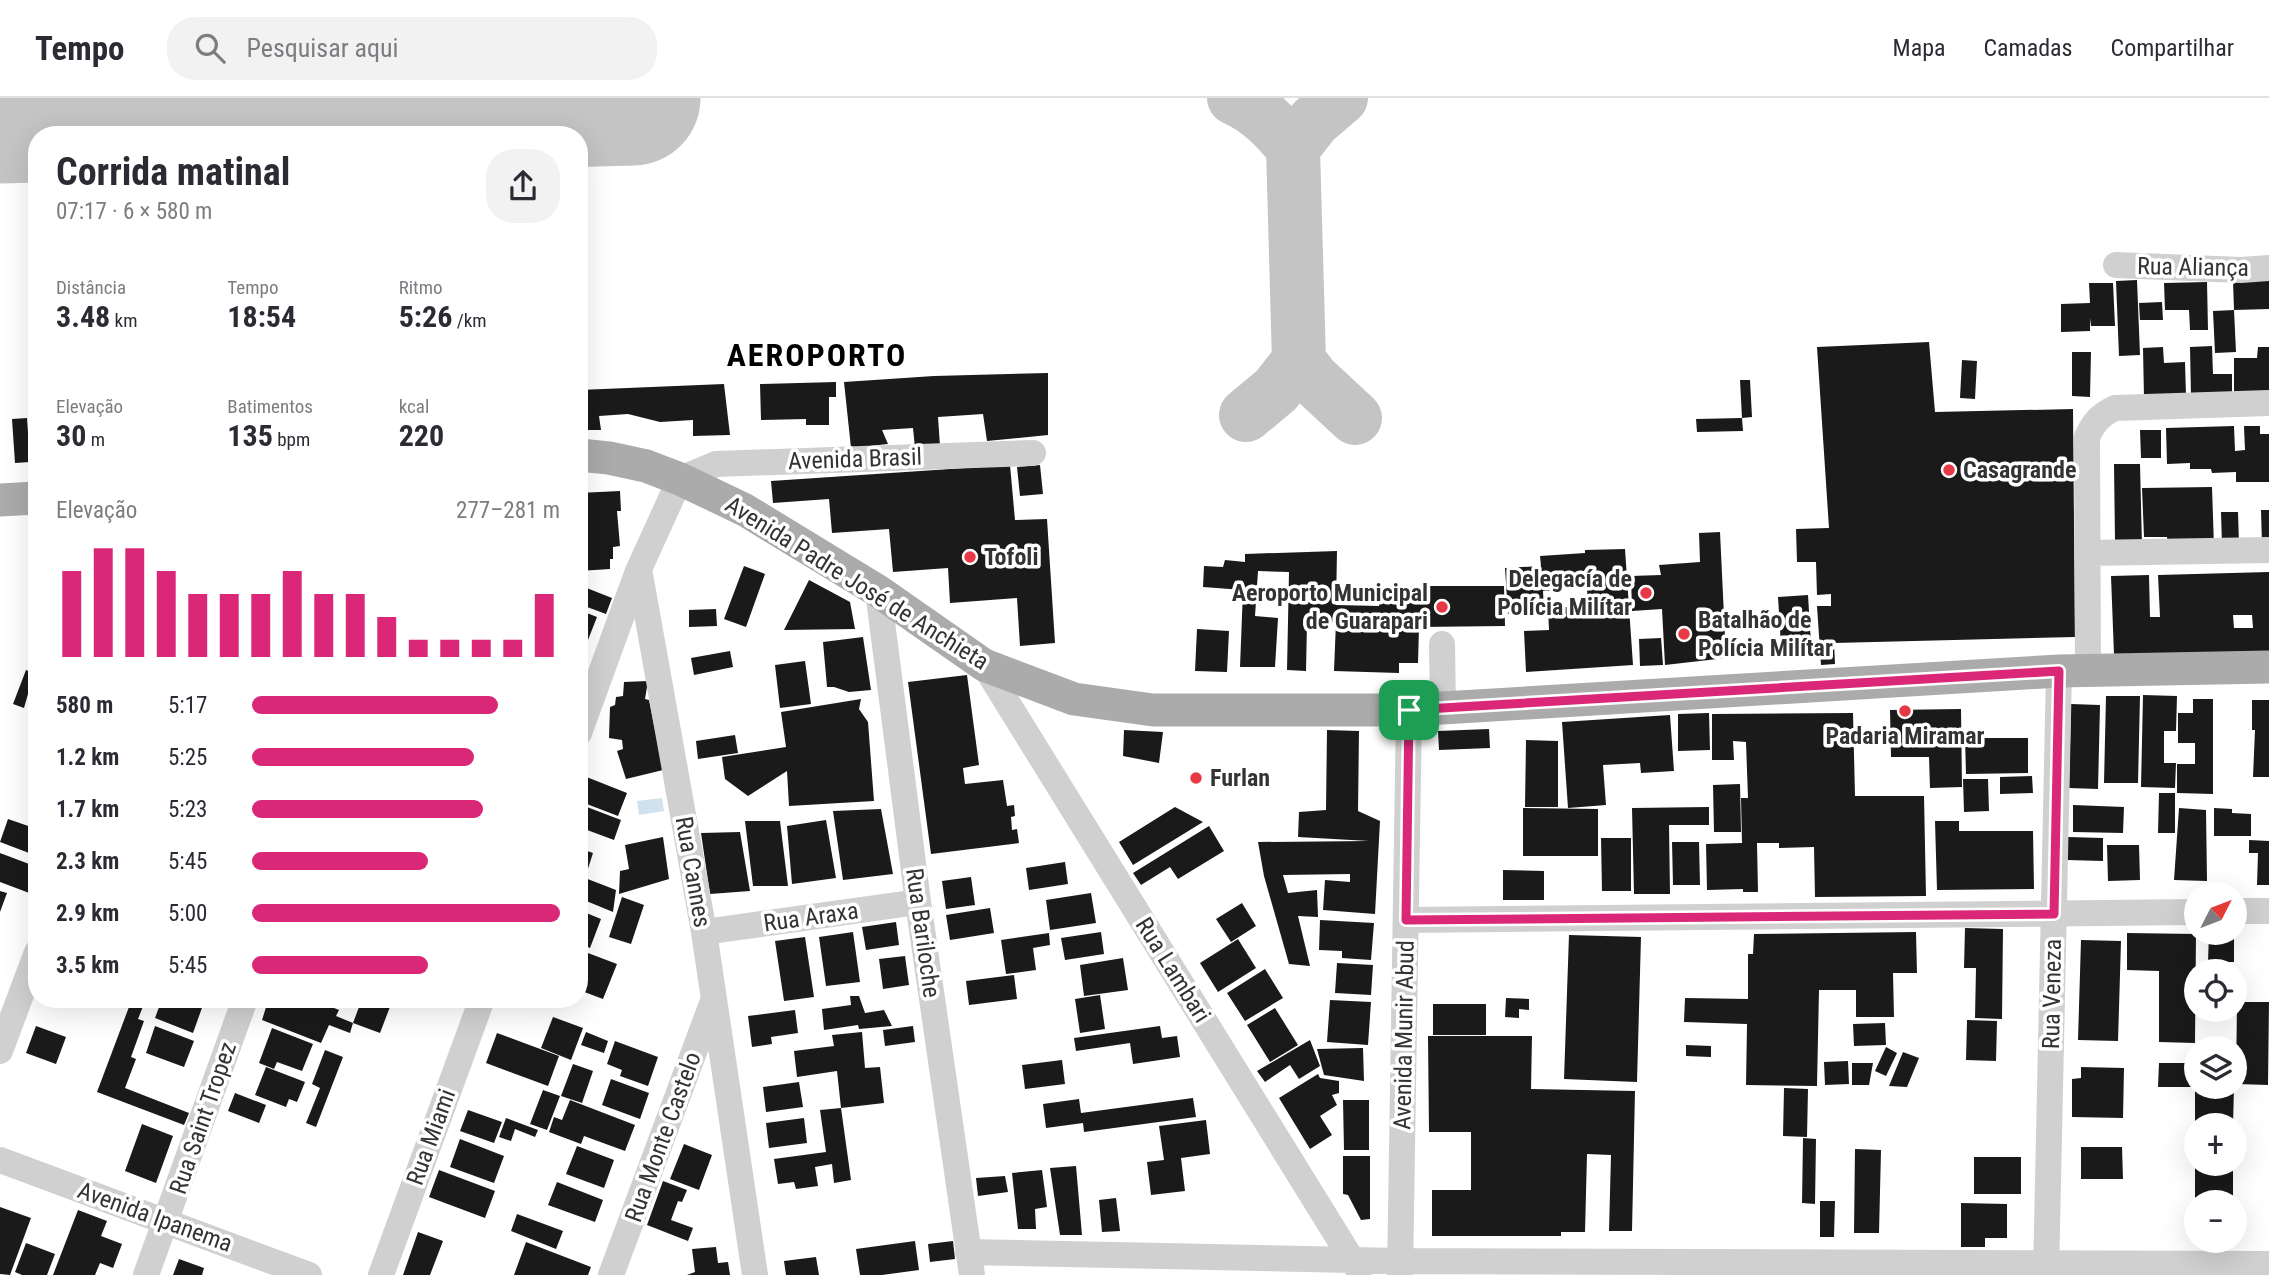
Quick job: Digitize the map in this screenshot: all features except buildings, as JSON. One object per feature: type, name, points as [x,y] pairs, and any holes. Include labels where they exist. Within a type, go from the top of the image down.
[{"type":"main road","name":"Avenida Padre José de Anchieta","points":[[588,456],[646,466],[746,510],[878,591],[984,665],[1074,699],[1153,710],[1409,710],[2073,670],[2269,667]]},
{"type":"main road","points":[[0,500],[28,498]]},
{"type":"street","name":"Rua Aliança","points":[[2116,265],[2241,270],[2269,268]]},
{"type":"street","name":"Rua Veneza","points":[[2046,1269],[2054,914],[2073,670],[2087,553],[2087,437],[2101,415],[2115,408],[2269,403]]},
{"type":"street","name":"Avenida Brasil","points":[[680,479],[716,464],[1033,453]]},
{"type":"street","points":[[588,708],[639,569],[680,479]]},
{"type":"street","points":[[2087,553],[2269,550]]},
{"type":"street","name":"Rua Cannes","points":[[639,569],[704,932],[755,1275]]},
{"type":"street","name":"Rua Bariloche","points":[[878,591],[918,902],[970,1264]]},
{"type":"street","points":[[1442,644],[1443,708]]},
{"type":"street","name":"Rua Lambari","points":[[984,665],[1357,1268]]},
{"type":"street","name":"Avenida Munir Abud","points":[[1400,1268],[1409,710]]},
{"type":"street","name":"Rua Araxa","points":[[704,932],[918,902]]},
{"type":"street","points":[[2247,911],[2269,911]]},
{"type":"street","points":[[1406,920],[2184,912]]},
{"type":"street","points":[[0,1051],[28,976]]},
{"type":"street","name":"Rua Monte Castelo","points":[[611,1275],[714,998]]},
{"type":"street","name":"Rua Saint Tropez","points":[[146,1275],[242,1008]]},
{"type":"street","name":"Rua Miami","points":[[381,1275],[479,1008]]},
{"type":"street","name":"Avenida Ipanema","points":[[0,1160],[309,1275]]},
{"type":"street","points":[[970,1264],[1357,1268],[2046,1269],[2269,1264]]},
{"type":"water","points":[[662,798],[664,811],[639,815],[637,801]]},
{"type":"taxiway","points":[[1234,98],[1266,119],[1293,148]]},
{"type":"taxiway","points":[[1341,98],[1314,121],[1293,148],[1299,361],[1313,379],[1355,418]]},
{"type":"taxiway","points":[[1246,415],[1276,390],[1299,361]]},
{"type":"runway","points":[[0,116],[633,98]]},
{"type":"place","name":"Casagrande","points":[[1949,470]]},
{"type":"place","name":"Tofoli","points":[[970,557]]},
{"type":"place","name":"Delegacía de Polícia Milítar","points":[[1646,593]]},
{"type":"place","name":"Aeroporto Municipal de Guarapari","points":[[1442,607]]},
{"type":"place","name":"Batalhão de Polícia Milítar","points":[[1684,634]]},
{"type":"place","name":"Padaria Miramar","points":[[1905,711]]},
{"type":"place","name":"Furlan","points":[[1196,778]]},
{"type":"district","name":"AEROPORTO","points":[[817,355]]},
{"type":"route","points":[[2059,671],[2054,914],[1406,920],[1409,710],[2059,671]]}]
